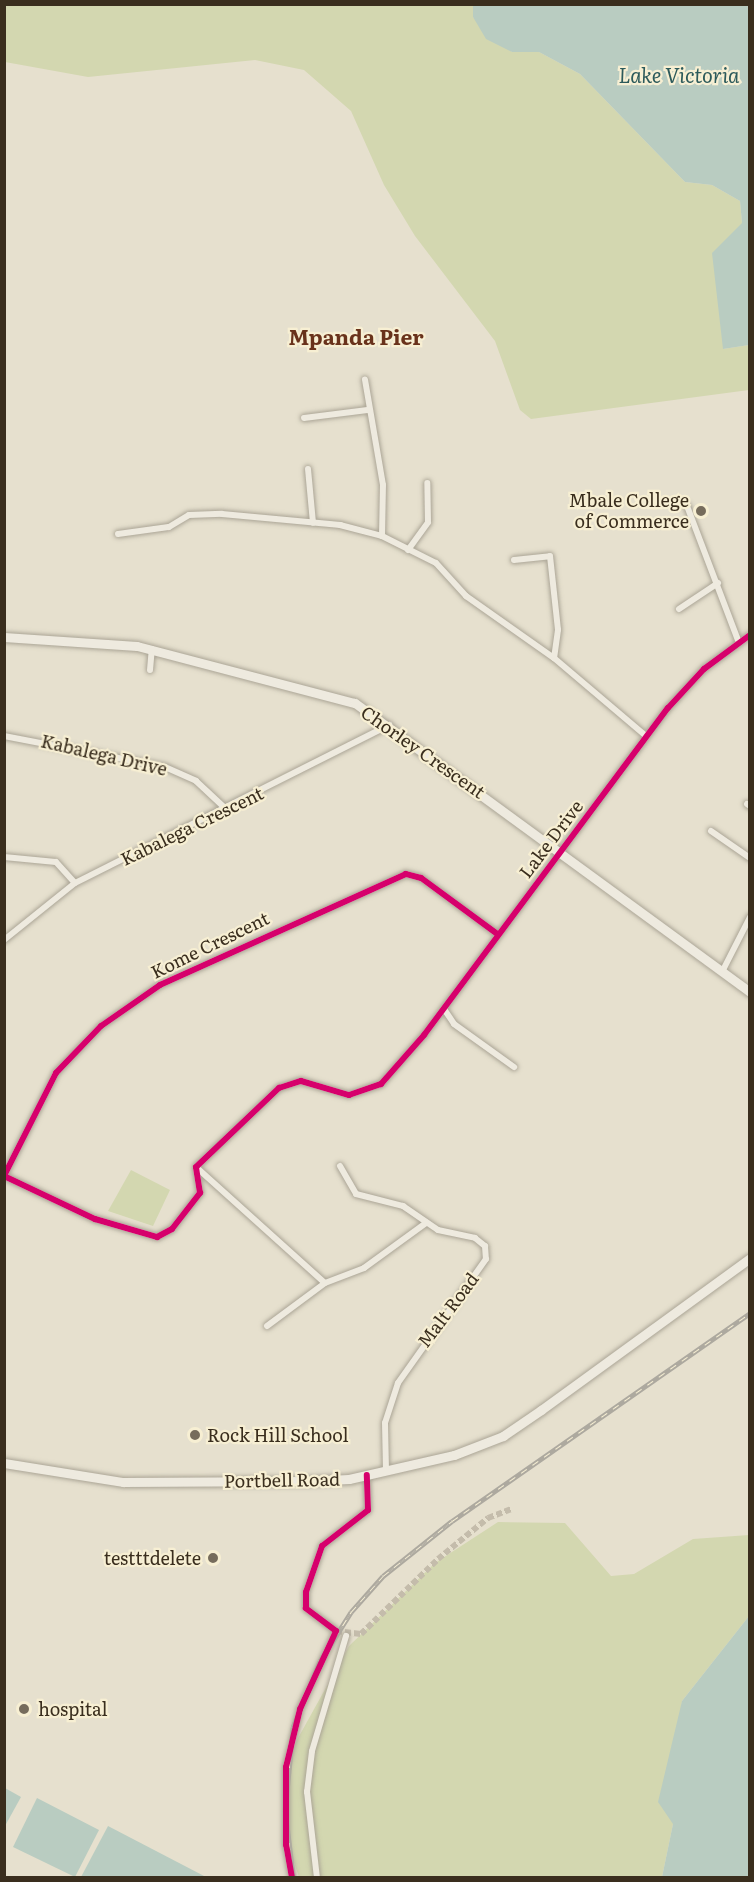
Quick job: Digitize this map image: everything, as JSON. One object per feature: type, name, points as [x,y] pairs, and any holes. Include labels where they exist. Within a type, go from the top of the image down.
[{"type":"main road","name":"Chorley Crescent","points":[[4,637],[73,638],[152,649],[330,694],[389,725],[750,992]]},
{"type":"main road","name":"Portbell Road","points":[[4,1463],[123,1482],[367,1475],[454,1455],[503,1436],[750,1258]]},
{"type":"street","points":[[365,380],[368,410],[383,485],[382,536]]},
{"type":"street","points":[[304,418],[368,410]]},
{"type":"street","points":[[308,469],[313,523]]},
{"type":"street","points":[[408,550],[428,522],[427,483]]},
{"type":"street","points":[[687,506],[738,640]]},
{"type":"street","points":[[118,534],[169,527],[190,515],[313,523],[382,536],[436,563],[466,596],[554,658],[646,736]]},
{"type":"street","points":[[514,560],[550,556],[558,630],[554,658]]},
{"type":"street","points":[[679,609],[718,583]]},
{"type":"street","name":"Lake Drive","points":[[196,1167],[284,1086],[305,1081],[349,1095],[391,1076],[444,1009],[496,933],[560,852],[646,736],[704,669],[738,640],[750,634]]},
{"type":"street","points":[[150,670],[152,649]]},
{"type":"street","name":"Kabalega Crescent","points":[[4,940],[75,883],[389,725]]},
{"type":"street","name":"Kabalega Drive","points":[[4,736],[165,767],[196,782],[226,809]]},
{"type":"street","points":[[711,831],[750,858]]},
{"type":"street","points":[[4,857],[56,862],[75,883]]},
{"type":"street","name":"Kome Crescent","points":[[4,1176],[68,1059],[114,1016],[160,985],[406,874],[421,878],[496,933]]},
{"type":"street","points":[[722,972],[750,917]]},
{"type":"street","points":[[444,1009],[454,1024],[514,1066]]},
{"type":"street","name":"Malt Road","points":[[340,1166],[356,1194],[403,1206],[426,1223],[475,1238],[485,1246],[486,1258],[398,1383],[385,1423],[386,1472]]},
{"type":"street","points":[[4,1176],[94,1220],[153,1237],[172,1229],[198,1196],[196,1167]]},
{"type":"street","points":[[196,1167],[325,1283]]},
{"type":"street","points":[[267,1326],[325,1283],[371,1264],[426,1223]]},
{"type":"street","points":[[292,1878],[286,1845],[286,1767],[300,1709],[336,1631],[306,1608],[306,1592],[322,1546],[368,1510],[367,1475]]},
{"type":"street","points":[[317,1878],[307,1792],[312,1751],[346,1636]]},
{"type":"green space","points":[[5,5],[473,5],[473,17],[512,52],[539,52],[580,74],[685,182],[712,185],[740,201],[742,223],[723,349],[749,345],[749,390],[531,419],[520,410],[495,341],[415,236],[384,185],[351,111],[304,70],[255,60],[88,77],[5,62]]},
{"type":"green space","points":[[131,1170],[170,1190],[153,1226],[108,1211]]},
{"type":"green space","points":[[498,1522],[565,1523],[611,1576],[634,1574],[693,1539],[749,1535],[749,1616],[682,1701],[673,1824],[662,1877],[299,1877],[290,1851],[287,1758],[349,1646],[435,1563]]},
{"type":"water","name":"Lake Victoria","points":[[473,5],[749,5],[749,345],[723,349],[712,253],[742,223],[740,201],[712,185],[685,182],[580,74],[539,52],[512,52],[486,39],[473,17]]},
{"type":"water","points":[[749,1616],[749,1877],[662,1877],[673,1824],[658,1802],[682,1701]]},
{"type":"water","points":[[5,1788],[21,1797],[5,1826]]},
{"type":"water","points":[[37,1798],[99,1830],[75,1877],[13,1847]]},
{"type":"water","points":[[108,1826],[206,1877],[81,1877]]},
{"type":"tunnel","points":[[336,1631],[361,1634],[438,1559],[488,1518],[512,1509]]},
{"type":"railway","points":[[293,1878],[285,1810],[293,1727],[320,1661],[351,1612],[383,1576],[452,1521],[750,1313]]},
{"type":"cycle path","points":[[496,933],[421,878],[406,874],[160,985],[101,1026],[56,1073],[4,1176],[95,1219],[157,1237],[172,1229],[200,1193],[196,1167],[279,1088],[301,1081],[349,1095],[381,1084],[424,1035],[668,708],[704,669],[750,635]]},
{"type":"cycle path","points":[[292,1878],[286,1845],[286,1767],[300,1709],[336,1631],[306,1608],[306,1592],[322,1546],[368,1510],[367,1475]]},
{"type":"place","name":"Mbale College of Commerce","points":[[701,511]]},
{"type":"place","name":"Rock Hill School","points":[[195,1435]]},
{"type":"place","name":"testttdelete","points":[[213,1558]]},
{"type":"place","name":"hospital","points":[[24,1709]]},
{"type":"district","name":"Mpanda Pier","points":[[356,336]]}]
